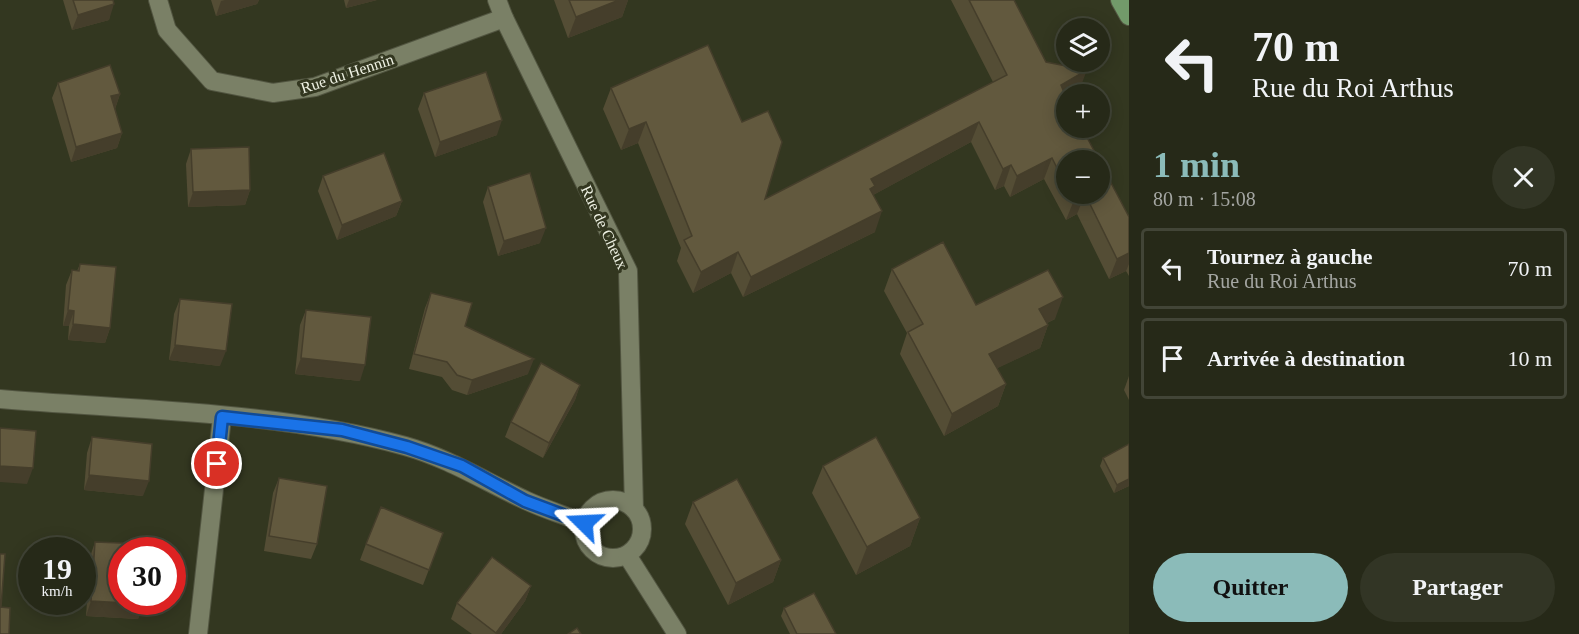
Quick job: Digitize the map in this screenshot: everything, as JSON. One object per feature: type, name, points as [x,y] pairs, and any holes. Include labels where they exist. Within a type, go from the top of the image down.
[{"type":"main road","points":[[1120,0],[1129,16]]},
{"type":"street","name":"Rue du Hennin","points":[[158,0],[167,30],[212,81],[273,93],[315,87],[504,18]]},
{"type":"street","name":"Rue de Cheux","points":[[497,0],[628,271],[634,508]]},
{"type":"street","points":[[0,399],[222,417],[342,430],[407,447],[462,466],[525,501],[584,523]]},
{"type":"street","points":[[198,634],[222,417]]},
{"type":"street","points":[[610,500],[626,503],[634,508],[642,524],[642,534],[635,549],[627,555],[607,558],[597,555],[586,543],[583,533],[584,523],[591,509],[610,500]]},
{"type":"street","points":[[627,555],[678,634]]},
{"type":"building","points":[[73,0],[113,0],[114,4],[78,15]]},
{"type":"building","points":[[569,0],[619,0],[576,17]]},
{"type":"building","points":[[969,0],[1014,0],[1046,62],[1056,64],[1056,72],[1084,72],[1063,84],[1056,84],[1056,138],[1087,138],[1094,150],[1056,150],[1056,166],[1052,158],[1017,176],[1011,165],[1003,169],[979,122],[871,179],[875,186],[870,189],[882,211],[751,277],[738,252],[701,272],[684,240],[692,236],[646,122],[629,129],[611,88],[708,45],[742,122],[768,111],[782,142],[765,199],[1007,75]]},
{"type":"building","points":[[110,65],[120,94],[111,96],[122,133],[76,147],[58,83]]},
{"type":"building","points":[[486,72],[502,120],[440,142],[424,93]]},
{"type":"building","points":[[249,147],[250,190],[193,192],[191,149]]},
{"type":"building","points":[[384,153],[402,201],[342,225],[323,176]]},
{"type":"building","points":[[530,173],[546,228],[504,241],[488,187]]},
{"type":"building","points":[[1110,181],[1129,217],[1129,253],[1117,259],[1090,204],[1110,204]]},
{"type":"building","points":[[943,242],[976,305],[1048,270],[1063,297],[1039,309],[1048,325],[989,354],[1006,384],[952,414],[908,332],[923,324],[892,269]]},
{"type":"building","points":[[80,264],[116,267],[110,328],[73,324],[74,311],[68,310],[72,270],[79,271]]},
{"type":"building","points":[[431,293],[472,303],[465,326],[534,359],[472,380],[457,375],[447,362],[414,354]]},
{"type":"building","points":[[180,299],[232,304],[226,351],[175,345]]},
{"type":"building","points":[[306,310],[371,317],[365,365],[301,358]]},
{"type":"building","points":[[541,363],[580,385],[549,443],[511,422]]},
{"type":"building","points":[[0,428],[36,431],[33,468],[0,466]]},
{"type":"building","points":[[92,437],[152,444],[149,481],[89,475]]},
{"type":"building","points":[[876,437],[920,518],[867,547],[823,466]]},
{"type":"building","points":[[1129,444],[1129,479],[1117,485],[1103,458]]},
{"type":"building","points":[[279,478],[327,486],[317,544],[269,536]]},
{"type":"building","points":[[737,479],[781,560],[736,583],[693,502]]},
{"type":"building","points":[[381,507],[443,533],[429,570],[366,544]]},
{"type":"building","points":[[96,542],[108,543],[108,602],[96,601]]},
{"type":"building","points":[[0,554],[5,554],[1,607],[10,608],[9,634],[0,634]]},
{"type":"building","points":[[492,557],[531,586],[496,633],[457,603]]},
{"type":"building","points":[[814,593],[836,634],[797,634],[784,608]]},
{"type":"building","points":[[577,628],[581,634],[568,634]]},
{"type":"route","points":[[217,464],[222,417],[342,430],[407,447],[462,466],[525,501],[584,523]]}]
